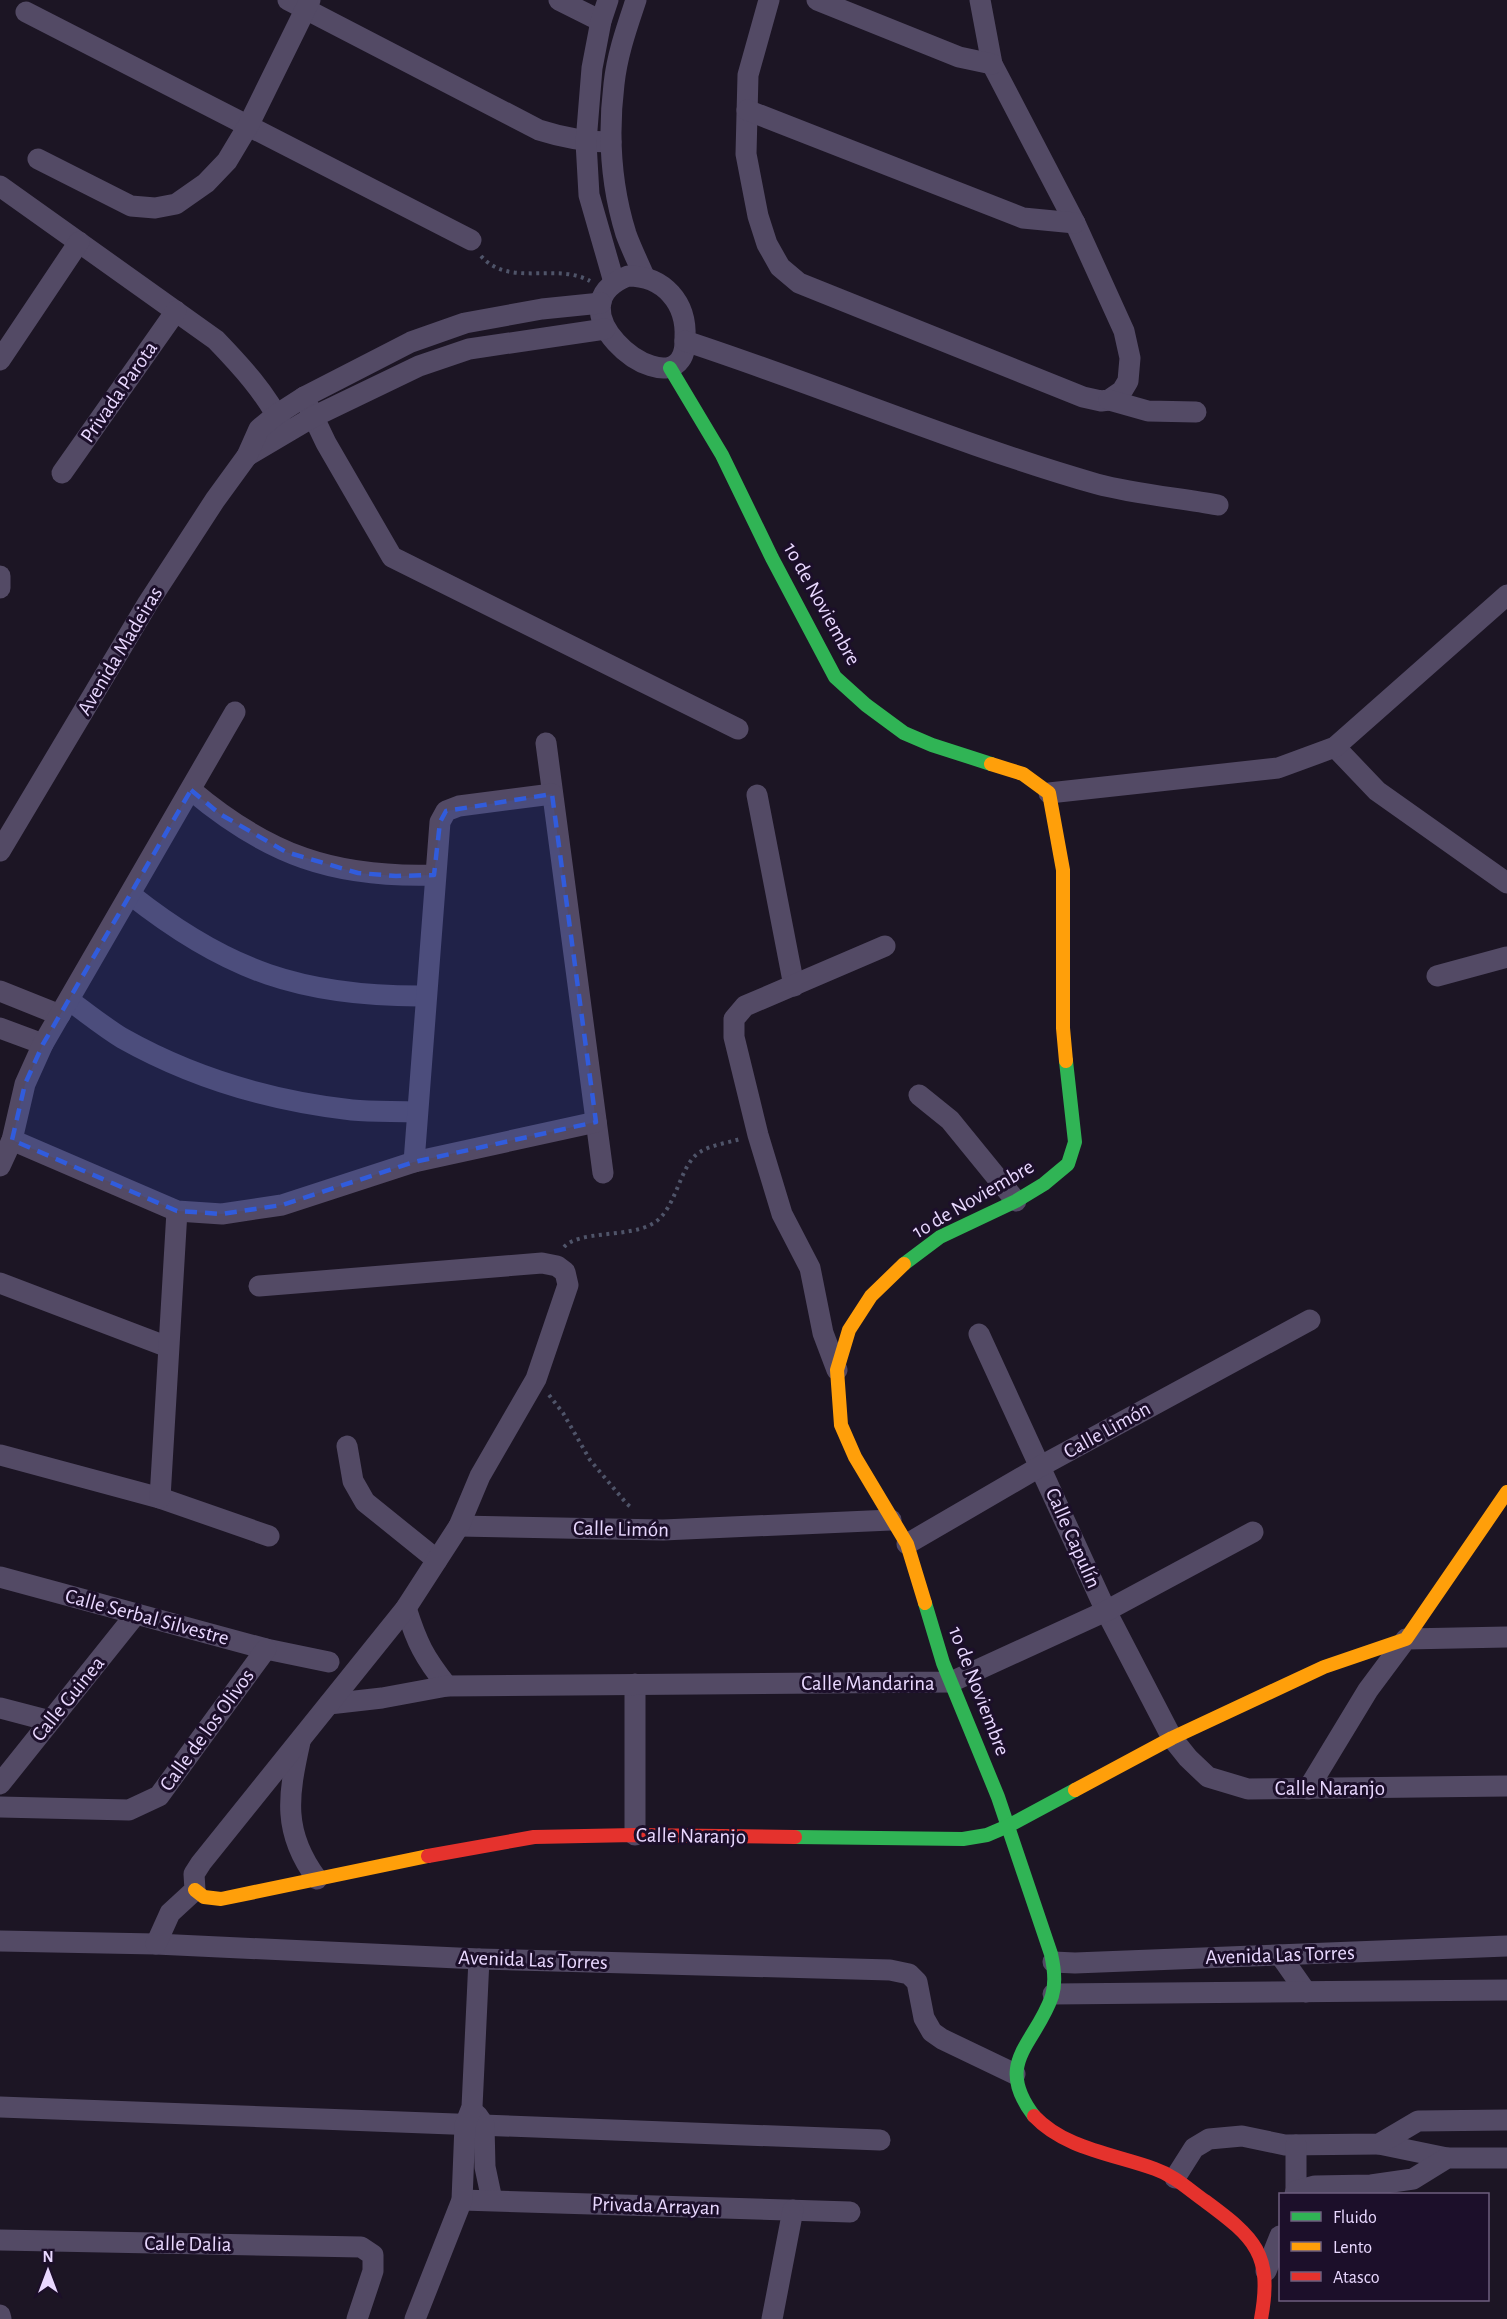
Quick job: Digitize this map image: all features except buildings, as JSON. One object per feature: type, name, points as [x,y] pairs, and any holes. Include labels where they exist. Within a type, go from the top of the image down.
[{"type":"street","points":[[559,0],[601,21]]},
{"type":"street","points":[[607,292],[628,276],[644,276],[663,286],[678,303],[686,326],[684,352],[680,362],[670,368],[656,368],[619,347],[605,329],[607,292],[589,195],[586,142],[592,68],[601,21],[608,0]]},
{"type":"street","points":[[636,0],[614,82],[612,142],[617,194],[626,235],[644,276]]},
{"type":"street","points":[[769,0],[748,75],[746,154],[758,216],[767,244],[780,267],[799,282],[1083,397],[1101,401],[1110,400],[1148,411],[1196,412]]},
{"type":"street","points":[[817,0],[959,57],[992,64]]},
{"type":"street","points":[[980,0],[992,64],[1075,223],[1124,331],[1131,358],[1128,381],[1122,391],[1110,400]]},
{"type":"street","points":[[38,159],[131,206],[155,208],[176,204],[206,183],[227,161],[248,126],[301,3],[539,130],[586,142],[612,142]]},
{"type":"street","points":[[26,12],[471,240]]},
{"type":"street","points":[[747,110],[1023,218],[1075,223]]},
{"type":"street","points":[[0,186],[216,340],[245,371],[280,423]]},
{"type":"street","points":[[0,360],[79,242]]},
{"type":"street","name":"Avenida Madeiras","points":[[0,851],[7,825],[214,500],[247,456],[304,397],[411,342],[465,323],[542,309],[607,292]]},
{"type":"street","name":"Privada Parota","points":[[62,473],[176,311]]},
{"type":"street","points":[[465,323],[469,349]]},
{"type":"street","name":"Avenida Madeiras","points":[[280,423],[313,417],[419,366],[469,349],[605,329]]},
{"type":"street","points":[[685,341],[768,368],[908,421],[1099,484],[1218,505]]},
{"type":"street","name":"1o de Noviembre","points":[[670,368],[722,455],[771,558],[835,677],[866,705],[904,733],[932,745],[1023,774],[1049,793],[1063,870],[1063,1028],[1075,1142],[1068,1164],[1044,1184],[1016,1201],[940,1237],[897,1269],[871,1296],[849,1330],[837,1370],[841,1425],[855,1458],[906,1544],[951,1682],[1043,1922],[1053,1962],[1053,1994],[1025,2045],[1015,2074]]},
{"type":"street","points":[[304,397],[392,557],[738,729]]},
{"type":"street","points":[[0,576],[0,588]]},
{"type":"street","points":[[1049,793],[1278,768],[1335,747],[1507,595]]},
{"type":"street","points":[[0,1166],[12,1140],[26,1084],[43,1044],[235,712]]},
{"type":"street","points":[[546,743],[603,1173]]},
{"type":"street","points":[[1335,747],[1377,791],[1507,883]]},
{"type":"street","points":[[191,790],[220,814],[252,835],[286,852],[321,865],[358,873],[396,876],[434,875]]},
{"type":"street","points":[[414,1162],[434,875],[440,822],[446,811],[459,806],[552,794]]},
{"type":"street","points":[[757,795],[794,986]]},
{"type":"street","points":[[131,895],[167,923],[206,947],[257,971],[290,982],[334,992],[380,997],[425,996]]},
{"type":"street","points":[[837,1370],[823,1333],[810,1268],[782,1214],[758,1135],[734,1037],[734,1019],[745,1006],[885,946]]},
{"type":"street","points":[[1437,976],[1507,957]]},
{"type":"street","points":[[0,991],[65,1008],[176,1065],[234,1087],[294,1102],[355,1110],[417,1112]]},
{"type":"street","points":[[0,1028],[43,1044]]},
{"type":"street","points":[[919,1095],[950,1120],[1016,1201]]},
{"type":"street","points":[[12,1140],[177,1211],[222,1214],[282,1205],[414,1162],[596,1122]]},
{"type":"street","points":[[160,1498],[177,1211]]},
{"type":"street","points":[[156,1944],[170,1913],[195,1890],[194,1874],[201,1863],[406,1608],[459,1526],[480,1476],[536,1379],[568,1285],[566,1272],[542,1263],[259,1286]]},
{"type":"street","points":[[0,1283],[168,1347]]},
{"type":"street","name":"Calle Limón","points":[[906,1544],[1041,1466],[1310,1320]]},
{"type":"street","name":"Calle Capulín","points":[[979,1334],[1106,1611],[1172,1738]]},
{"type":"street","points":[[347,1446],[353,1481],[365,1502],[437,1560]]},
{"type":"street","points":[[0,1455],[160,1498],[269,1536]]},
{"type":"street","points":[[1308,1789],[1400,1641],[1507,1492]]},
{"type":"street","name":"Calle Limón","points":[[459,1526],[663,1530],[891,1520]]},
{"type":"street","name":"Calle Mandarina","points":[[329,1704],[382,1698],[447,1686],[951,1682],[1106,1611],[1253,1532]]},
{"type":"street","name":"Calle Serbal Silvestre","points":[[0,1577],[266,1649],[329,1662]]},
{"type":"street","points":[[406,1608],[414,1635],[425,1658],[447,1686]]},
{"type":"street","name":"Calle Guinea","points":[[0,1784],[136,1614]]},
{"type":"street","points":[[1400,1641],[1507,1636]]},
{"type":"street","name":"Calle Naranjo","points":[[195,1890],[204,1897],[221,1899],[458,1850],[534,1837],[635,1835],[963,1839],[987,1834],[1008,1826],[1172,1738],[1324,1667],[1400,1641]]},
{"type":"street","name":"Calle de los Olivos","points":[[0,1807],[129,1810],[159,1796],[266,1649]]},
{"type":"street","points":[[635,1684],[635,1835]]},
{"type":"street","points":[[0,1708],[50,1721]]},
{"type":"street","points":[[300,1738],[290,1815],[295,1840],[305,1863],[317,1879]]},
{"type":"street","name":"Calle Naranjo","points":[[1172,1738],[1188,1758],[1208,1777],[1248,1789],[1507,1786]]},
{"type":"street","name":"Avenida Las Torres","points":[[0,1941],[156,1944],[479,1959],[890,1970],[909,1974],[917,1982],[924,2018],[932,2032],[1015,2074]]},
{"type":"street","name":"Avenida Las Torres","points":[[1053,1962],[1507,1946]]},
{"type":"street","points":[[1280,1955],[1306,1992]]},
{"type":"street","points":[[415,2319],[462,2200],[474,2119],[479,1959]]},
{"type":"street","name":"Avenida Las Torres","points":[[1053,1994],[1507,1990]]},
{"type":"street","points":[[1015,2074],[1016,2088],[1023,2102],[1052,2130],[1077,2144],[1175,2178],[1243,2231],[1259,2253],[1266,2271],[1267,2294],[1261,2319]]},
{"type":"street","points":[[0,2107],[474,2119],[880,2140]]},
{"type":"street","points":[[474,2119],[492,2200]]},
{"type":"street","points":[[1380,2144],[1418,2121],[1507,2120]]},
{"type":"street","points":[[1175,2178],[1194,2148],[1209,2139],[1242,2136],[1285,2145],[1380,2144],[1448,2158],[1507,2158]]},
{"type":"street","points":[[1296,2145],[1295,2193],[1315,2186],[1371,2185],[1413,2179],[1448,2158]]},
{"type":"street","name":"Privada Arrayan","points":[[462,2200],[850,2212]]},
{"type":"street","points":[[772,2319],[794,2210]]},
{"type":"street","name":"Calle Dalia","points":[[0,2240],[361,2247],[373,2255],[373,2271],[357,2319]]},
{"type":"street","points":[[1266,2271],[1279,2241]]},
{"type":"path","points":[[471,240],[482,258],[491,266],[502,271],[565,274],[584,278],[607,292]]},
{"type":"path","points":[[551,1265],[566,1245],[577,1239],[630,1233],[654,1224],[668,1209],[683,1175],[698,1153],[713,1146],[758,1135]]},
{"type":"path","points":[[536,1379],[563,1413],[590,1460],[627,1504],[636,1510]]},
{"type":"highlighted area","points":[[191,790],[220,814],[286,852],[358,873],[396,876],[434,875],[440,822],[446,811],[552,794],[596,1122],[414,1162],[282,1205],[222,1214],[177,1211],[12,1140],[25,1084],[43,1044]]},
{"type":"traffic: fast","points":[[670,368],[722,455],[772,558],[835,677],[866,705],[904,733],[932,745],[991,764]]},
{"type":"traffic: fast","points":[[904,1264],[940,1237],[1016,1201],[1044,1184],[1068,1164],[1075,1142],[1066,1061]]},
{"type":"traffic: fast","points":[[925,1603],[943,1663],[998,1797],[1051,1954],[1054,1970],[1052,1996],[1045,2013],[1021,2054],[1017,2067],[1017,2081],[1022,2097],[1034,2116]]},
{"type":"traffic: fast","points":[[795,1837],[963,1839],[987,1835],[1075,1790]]},
{"type":"traffic: slow","points":[[991,764],[1023,774],[1049,793],[1063,870],[1063,1028],[1066,1061]]},
{"type":"traffic: slow","points":[[904,1264],[871,1296],[849,1330],[837,1370],[841,1425],[855,1457],[907,1544],[925,1603]]},
{"type":"traffic: slow","points":[[1075,1790],[1172,1738],[1324,1667],[1406,1639],[1507,1492]]},
{"type":"traffic: slow","points":[[195,1890],[204,1897],[221,1899],[428,1856]]},
{"type":"traffic: jam","points":[[428,1856],[534,1837],[635,1835],[795,1837]]},
{"type":"traffic: jam","points":[[1034,2116],[1046,2127],[1075,2143],[1169,2175],[1237,2226],[1248,2237],[1262,2263],[1264,2297],[1261,2319]]}]
